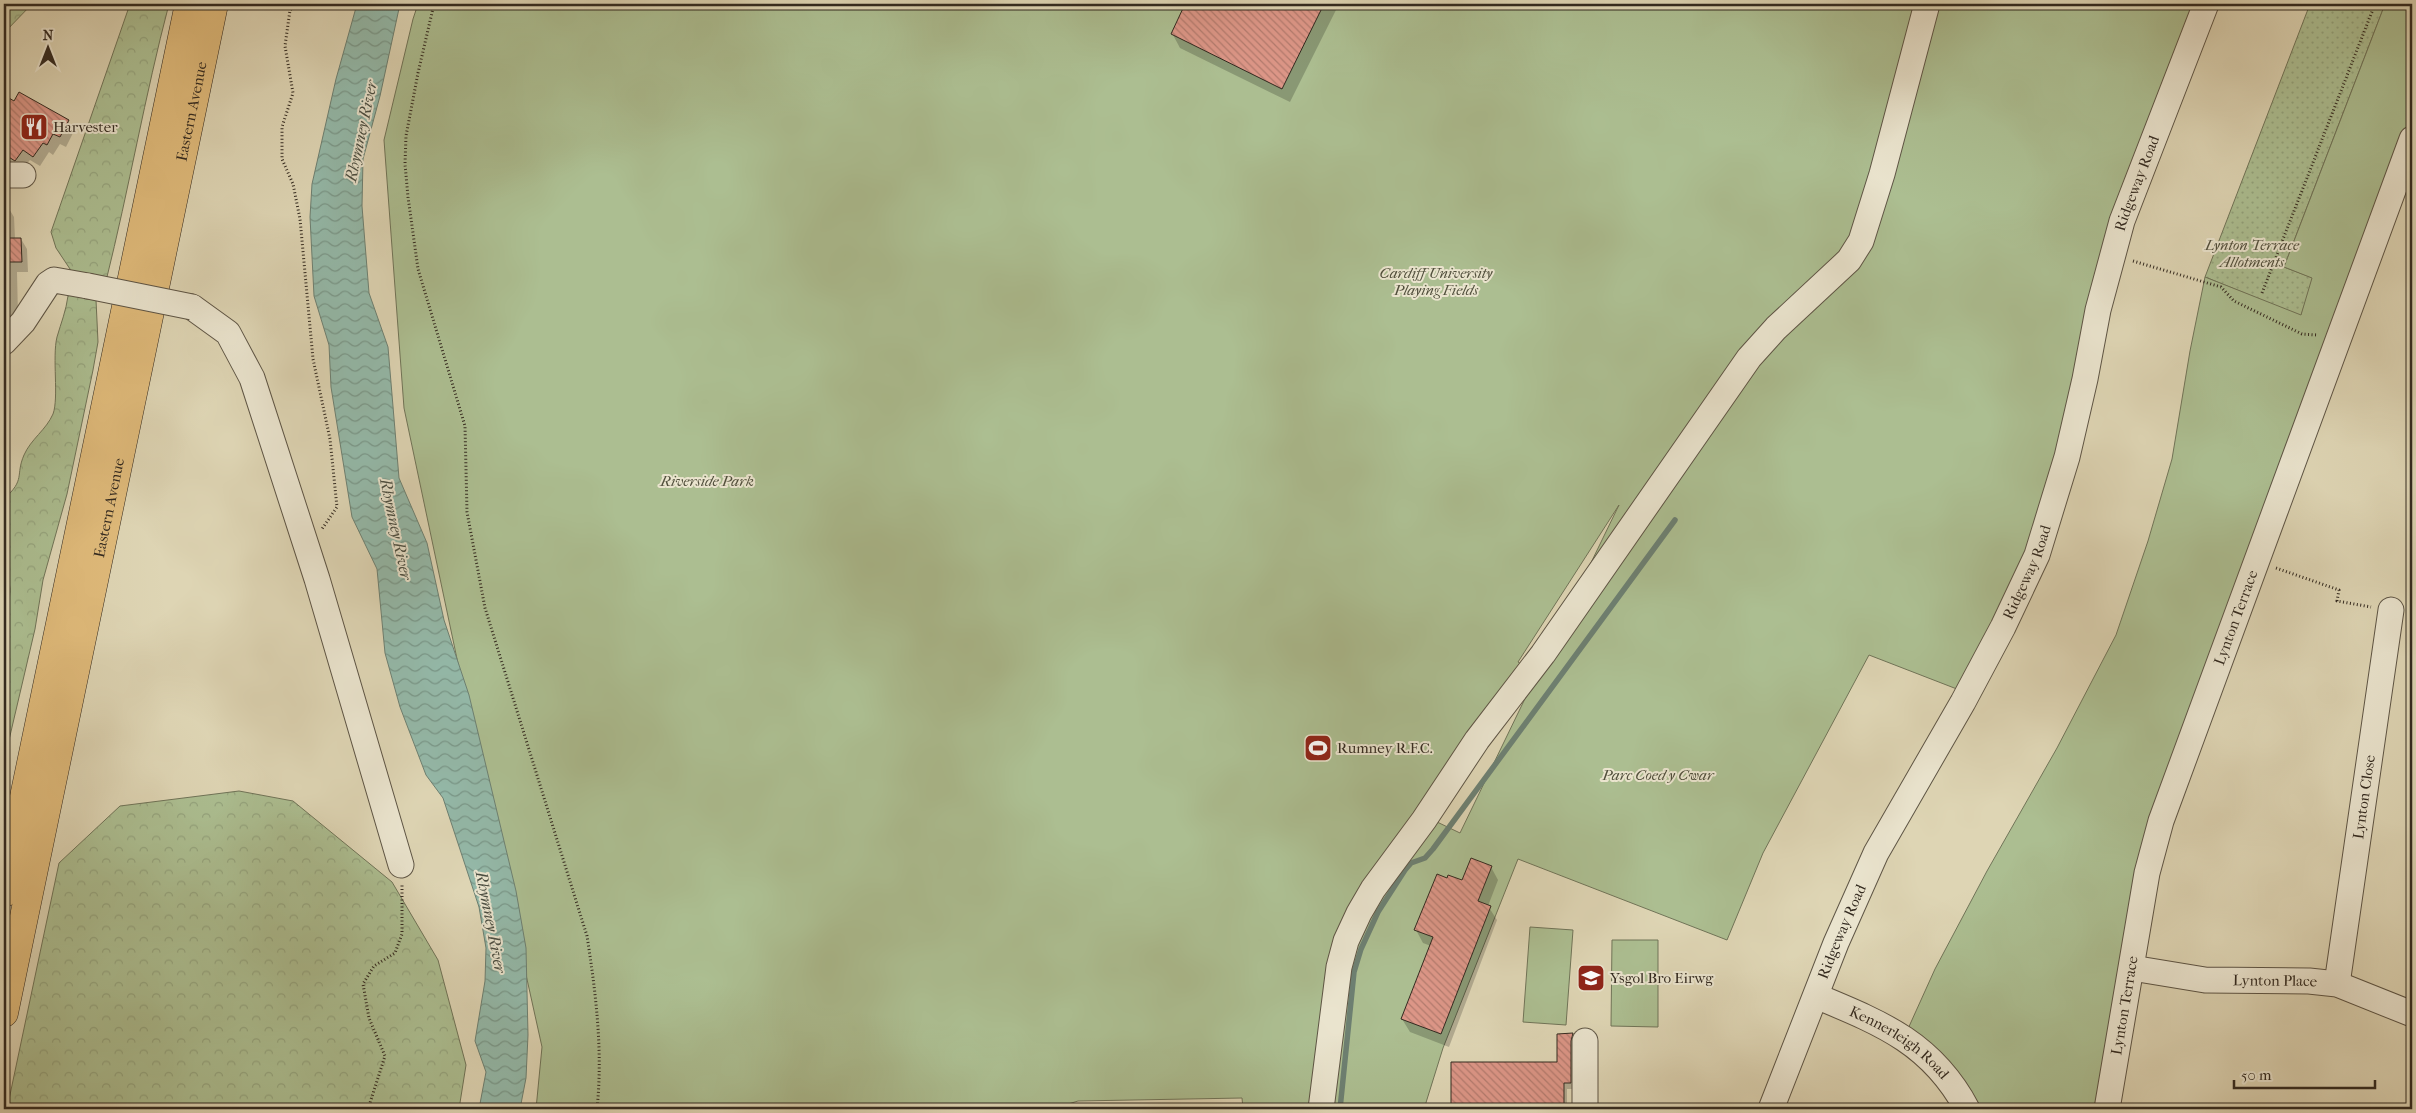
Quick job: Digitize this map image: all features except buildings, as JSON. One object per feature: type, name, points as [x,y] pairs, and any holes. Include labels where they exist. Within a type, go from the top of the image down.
[{"type":"highway","name":"Eastern Avenue","points":[[4,893],[189,4]]},
{"type":"highway","name":"Eastern Avenue","points":[[4,1012],[214,4]]},
{"type":"street","points":[[1321,1109],[1339,967],[1346,942],[1359,913],[1373,889],[1424,820],[1477,740],[1543,654],[1749,358],[1776,328],[1834,276],[1856,250],[1882,174],[1927,4]]},
{"type":"street","name":"Ridgeway Road","points":[[1771,1109],[1851,909],[1876,853],[1968,694],[2004,627],[2037,555],[2067,457],[2086,379],[2098,310],[2122,221],[2136,180],[2206,4]]},
{"type":"street","name":"Lynton Terrace","points":[[2107,1109],[2147,873],[2161,821],[2412,139]]},
{"type":"street","points":[[4,342],[23,322],[48,284],[54,280],[192,306],[228,333],[252,378],[308,550],[387,810],[401,865]]},
{"type":"street","name":"Lynton Close","points":[[2337,984],[2391,610]]},
{"type":"street","name":"Lynton Place","points":[[2132,968],[2205,980],[2309,981],[2337,984],[2412,1014]]},
{"type":"street","name":"Kennerleigh Road","points":[[1816,996],[1877,1021],[1900,1034],[1936,1067],[1967,1109]]},
{"type":"street","points":[[1584,1106],[1585,1041]]},
{"type":"path","points":[[296,4],[290,10],[285,46],[293,93],[282,127],[282,159],[293,184],[300,219],[313,359],[330,439],[337,508],[308,550]]},
{"type":"path","points":[[434,4],[406,136],[405,164],[418,269],[465,426],[467,512],[484,608],[587,936],[600,1045],[600,1078],[596,1109]]},
{"type":"path","points":[[2262,293],[2375,4]]},
{"type":"path","points":[[2113,255],[2221,287],[2234,301],[2302,334],[2315,336],[2328,330],[2341,333]]},
{"type":"path","points":[[2256,561],[2339,590],[2337,600],[2391,610]]},
{"type":"path","points":[[368,1109],[385,1056],[369,1018],[363,984],[374,966],[395,953],[402,934],[401,865]]},
{"type":"green space","points":[[4,4],[32,4],[4,33]]},
{"type":"green space","points":[[130,4],[169,4],[106,281],[72,272],[56,248],[51,232]]},
{"type":"green space","points":[[418,4],[2198,4],[2078,372],[2029,551],[1962,691],[1869,655],[1763,853],[1727,940],[1518,859],[1443,1048],[1424,1109],[1328,1109],[1346,971],[1380,890],[1363,881],[1338,932],[1314,1109],[1243,1109],[1242,1098],[1078,1101],[1052,1109],[536,1109],[542,1047],[475,744],[404,408],[384,140]],"holes":[[[1619,505],[1537,674],[1518,662]],[[1535,678],[1460,833],[1435,821]]]},
{"type":"green space","name":"Lynton Terrace Allotments","points":[[2310,4],[2385,4],[2284,267],[2313,278],[2301,316],[2205,277]]},
{"type":"green space","points":[[2385,4],[2412,4],[2412,118],[2156,814],[2099,1109],[1974,1109],[1907,1031],[1935,969],[1987,871],[2057,748],[2116,635],[2148,541],[2172,459],[2190,351],[2205,277],[2301,315],[2312,278],[2284,267]]},
{"type":"green space","points":[[79,292],[96,300],[98,342],[67,494],[43,580],[35,629],[9,740],[4,788],[4,682],[10,589],[4,539],[4,499],[18,482],[21,462],[27,449],[53,414],[55,407],[57,337],[68,296]]},
{"type":"green space","points":[[239,791],[293,801],[392,882],[438,960],[466,1065],[459,1109],[7,1109],[59,863],[120,806]]},
{"type":"green space","points":[[1530,927],[1573,930],[1566,1025],[1523,1022]]},
{"type":"green space","points":[[1612,940],[1658,940],[1658,1027],[1611,1026]]},
{"type":"water","name":"Rhymney River","points":[[357,4],[400,4],[380,96],[363,159],[362,206],[369,293],[388,347],[399,478],[427,543],[444,620],[469,695],[516,891],[526,948],[528,1035],[526,1078],[520,1109],[479,1109],[486,1072],[475,1041],[485,981],[486,948],[479,907],[443,798],[426,775],[400,707],[385,653],[377,569],[352,517],[331,387],[329,345],[314,296],[310,217],[312,184],[336,79]]},
{"type":"waterway","points":[[1340,1109],[1354,972],[1361,949],[1378,912],[1411,863],[1425,858],[1433,849],[1675,520]]},
{"type":"place","name":"Harvester","points":[[34,127]]},
{"type":"place","name":"Rumney R.F.C.","points":[[1318,748]]},
{"type":"place","name":"Ysgol Bro Eirwg","points":[[1591,978]]},
{"type":"park label","name":"Cardiff University Playing Fields","points":[[1436,282]]},
{"type":"park label","name":"Riverside Park","points":[[707,481]]},
{"type":"park label","name":"Parc Coed y Cwar","points":[[1658,775]]}]
